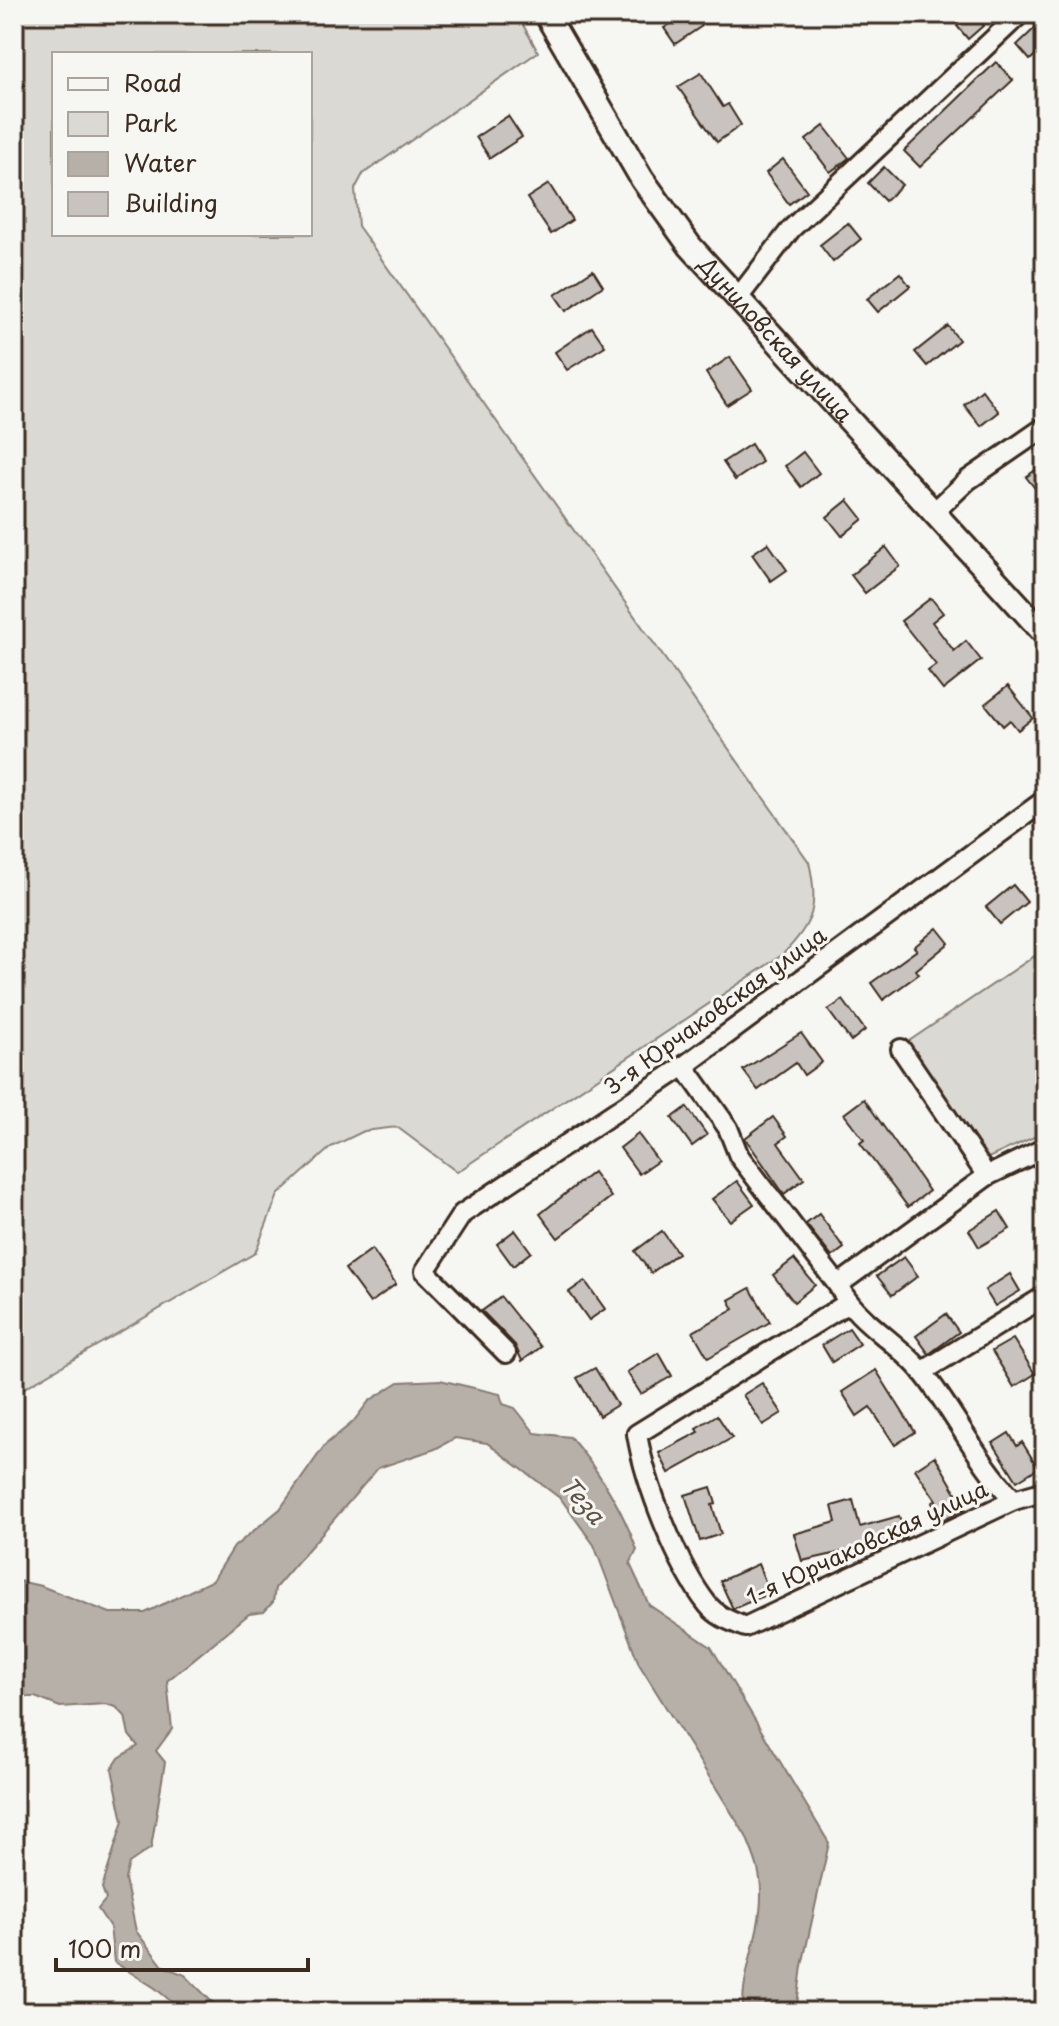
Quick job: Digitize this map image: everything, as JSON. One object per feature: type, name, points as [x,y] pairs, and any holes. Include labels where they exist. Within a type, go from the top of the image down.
[{"type":"main road","name":"Дуниловская улица","points":[[546,14],[642,179],[690,246],[1045,634]]},
{"type":"street","points":[[738,298],[791,229],[1020,14]]},
{"type":"street","points":[[933,513],[968,480],[1045,427]]},
{"type":"street","name":"3-я Юрчаковская улица","points":[[506,1353],[425,1271],[462,1214],[684,1066],[1045,800]]},
{"type":"street","points":[[901,1049],[987,1176]]},
{"type":"street","points":[[684,1066],[728,1128],[739,1156],[838,1285],[848,1303],[922,1372],[996,1481],[1014,1500]]},
{"type":"street","points":[[838,1285],[987,1176],[1045,1148]]},
{"type":"street","points":[[922,1372],[1045,1296]]},
{"type":"street","name":"1-я Юрчаковская улица","points":[[848,1303],[637,1434],[642,1468],[669,1533],[708,1604],[721,1617],[745,1627],[1014,1500],[1045,1491]]},
{"type":"green space","points":[[14,14],[517,14],[538,52],[363,174],[355,189],[358,226],[809,862],[814,891],[811,913],[801,933],[782,955],[457,1172],[397,1127],[364,1131],[331,1147],[278,1195],[255,1253],[14,1394]]},
{"type":"green space","points":[[1045,949],[1045,1132],[986,1159],[906,1043]]},
{"type":"water","name":"Теза","points":[[440,1380],[500,1394],[503,1404],[515,1408],[535,1433],[570,1437],[591,1463],[624,1519],[637,1550],[630,1564],[649,1605],[711,1647],[829,1843],[802,1966],[796,2012],[743,2012],[745,1982],[760,1911],[761,1888],[757,1865],[746,1836],[639,1664],[594,1545],[561,1499],[487,1443],[455,1438],[435,1449],[378,1468],[275,1588],[273,1602],[264,1612],[249,1614],[167,1681],[172,1729],[156,1751],[165,1762],[151,1848],[129,1863],[125,1879],[136,1931],[163,1966],[185,1975],[222,2012],[184,2012],[155,1988],[114,1962],[110,1927],[98,1909],[106,1899],[102,1888],[123,1821],[112,1769],[119,1758],[138,1746],[129,1735],[125,1716],[116,1707],[105,1704],[60,1707],[35,1697],[14,1697],[14,1580],[41,1586],[110,1613],[145,1613],[213,1580],[234,1547],[280,1509],[325,1445],[353,1422],[369,1401],[399,1382]]},
{"type":"building","points":[[685,14],[694,14],[702,26],[675,44],[664,28]]},
{"type":"building","points":[[971,14],[984,25],[968,39],[957,26]]},
{"type":"building","points":[[1036,27],[1045,37],[1045,46],[1030,60],[1017,45]]},
{"type":"building","points":[[996,62],[1013,80],[920,167],[904,151]]},
{"type":"building","points":[[701,73],[723,107],[728,104],[741,125],[717,142],[678,87]]},
{"type":"building","points":[[508,116],[522,137],[490,158],[476,137]]},
{"type":"building","points":[[824,126],[849,158],[830,172],[806,140]]},
{"type":"building","points":[[783,159],[807,191],[789,204],[766,173]]},
{"type":"building","points":[[884,167],[902,185],[885,201],[868,183]]},
{"type":"building","points":[[549,184],[572,220],[551,234],[527,198]]},
{"type":"building","points":[[848,223],[861,239],[833,262],[820,245]]},
{"type":"building","points":[[593,270],[603,286],[566,311],[555,295]]},
{"type":"building","points":[[900,273],[910,286],[878,312],[867,299]]},
{"type":"building","points":[[948,326],[959,340],[927,366],[915,352]]},
{"type":"building","points":[[592,327],[605,346],[567,370],[555,352]]},
{"type":"building","points":[[730,357],[752,389],[727,405],[706,373]]},
{"type":"building","points":[[982,390],[999,412],[981,426],[964,405]]},
{"type":"building","points":[[751,444],[762,462],[735,480],[723,462]]},
{"type":"building","points":[[803,452],[819,473],[801,487],[785,466]]},
{"type":"building","points":[[1045,463],[1045,501],[1026,477]]},
{"type":"building","points":[[848,500],[863,519],[842,536],[827,517]]},
{"type":"building","points":[[768,543],[787,570],[771,581],[752,554]]},
{"type":"building","points":[[886,547],[900,566],[865,593],[851,575]]},
{"type":"building","points":[[931,598],[943,613],[932,622],[954,651],[966,641],[981,660],[943,690],[928,671],[936,665],[901,621]]},
{"type":"building","points":[[1008,686],[1033,718],[1018,730],[1010,720],[1003,726],[985,704]]},
{"type":"building","points":[[1013,885],[1027,902],[1000,924],[986,907]]},
{"type":"building","points":[[937,928],[949,943],[916,970],[919,974],[883,1000],[871,983],[917,950],[914,947]]},
{"type":"building","points":[[843,1000],[865,1030],[851,1041],[828,1010]]},
{"type":"building","points":[[801,1033],[822,1062],[804,1075],[796,1063],[758,1090],[743,1070]]},
{"type":"building","points":[[864,1099],[929,1191],[908,1207],[860,1143],[864,1140],[844,1114]]},
{"type":"building","points":[[687,1107],[707,1135],[692,1146],[672,1118]]},
{"type":"building","points":[[773,1117],[787,1136],[778,1143],[804,1179],[784,1194],[745,1138]]},
{"type":"building","points":[[638,1134],[658,1161],[639,1174],[620,1148]]},
{"type":"building","points":[[593,1172],[611,1197],[558,1238],[540,1214]]},
{"type":"building","points":[[737,1181],[754,1204],[730,1221],[712,1199]]},
{"type":"building","points":[[999,1211],[1010,1229],[979,1247],[969,1230]]},
{"type":"building","points":[[819,1214],[844,1248],[832,1257],[806,1224]]},
{"type":"building","points":[[515,1230],[531,1252],[513,1266],[497,1244]]},
{"type":"building","points":[[662,1231],[678,1253],[651,1273],[635,1251]]},
{"type":"building","points":[[372,1249],[396,1284],[370,1303],[345,1269]]},
{"type":"building","points":[[904,1257],[918,1276],[892,1295],[877,1276]]},
{"type":"building","points":[[794,1259],[815,1285],[794,1302],[773,1275]]},
{"type":"building","points":[[1010,1274],[1020,1291],[995,1306],[985,1290]]},
{"type":"building","points":[[585,1281],[605,1309],[589,1320],[569,1292]]},
{"type":"building","points":[[750,1288],[770,1322],[708,1358],[693,1332],[734,1309],[729,1300]]},
{"type":"building","points":[[501,1297],[541,1347],[522,1361],[515,1345],[482,1311]]},
{"type":"building","points":[[946,1314],[959,1332],[929,1354],[916,1336]]},
{"type":"building","points":[[849,1328],[860,1344],[832,1362],[822,1345]]},
{"type":"building","points":[[1013,1339],[1035,1374],[1014,1387],[992,1351]]},
{"type":"building","points":[[659,1353],[672,1376],[641,1394],[627,1372]]},
{"type":"building","points":[[595,1368],[617,1405],[599,1416],[577,1378]]},
{"type":"building","points":[[876,1370],[915,1432],[895,1445],[870,1407],[857,1416],[842,1392]]},
{"type":"building","points":[[762,1383],[782,1413],[763,1425],[743,1395]]},
{"type":"building","points":[[717,1415],[732,1438],[669,1473],[659,1453],[699,1432],[696,1428]]},
{"type":"building","points":[[1009,1433],[1017,1446],[1022,1442],[1038,1468],[1017,1481],[993,1443]]},
{"type":"building","points":[[935,1456],[965,1508],[943,1520],[932,1503],[936,1500],[915,1469]]},
{"type":"building","points":[[711,1487],[716,1504],[712,1505],[721,1534],[700,1541],[685,1495]]},
{"type":"building","points":[[853,1500],[860,1527],[899,1516],[906,1538],[802,1561],[794,1534],[836,1522],[832,1506]]},
{"type":"building","points":[[758,1564],[770,1593],[733,1609],[720,1581]]}]
